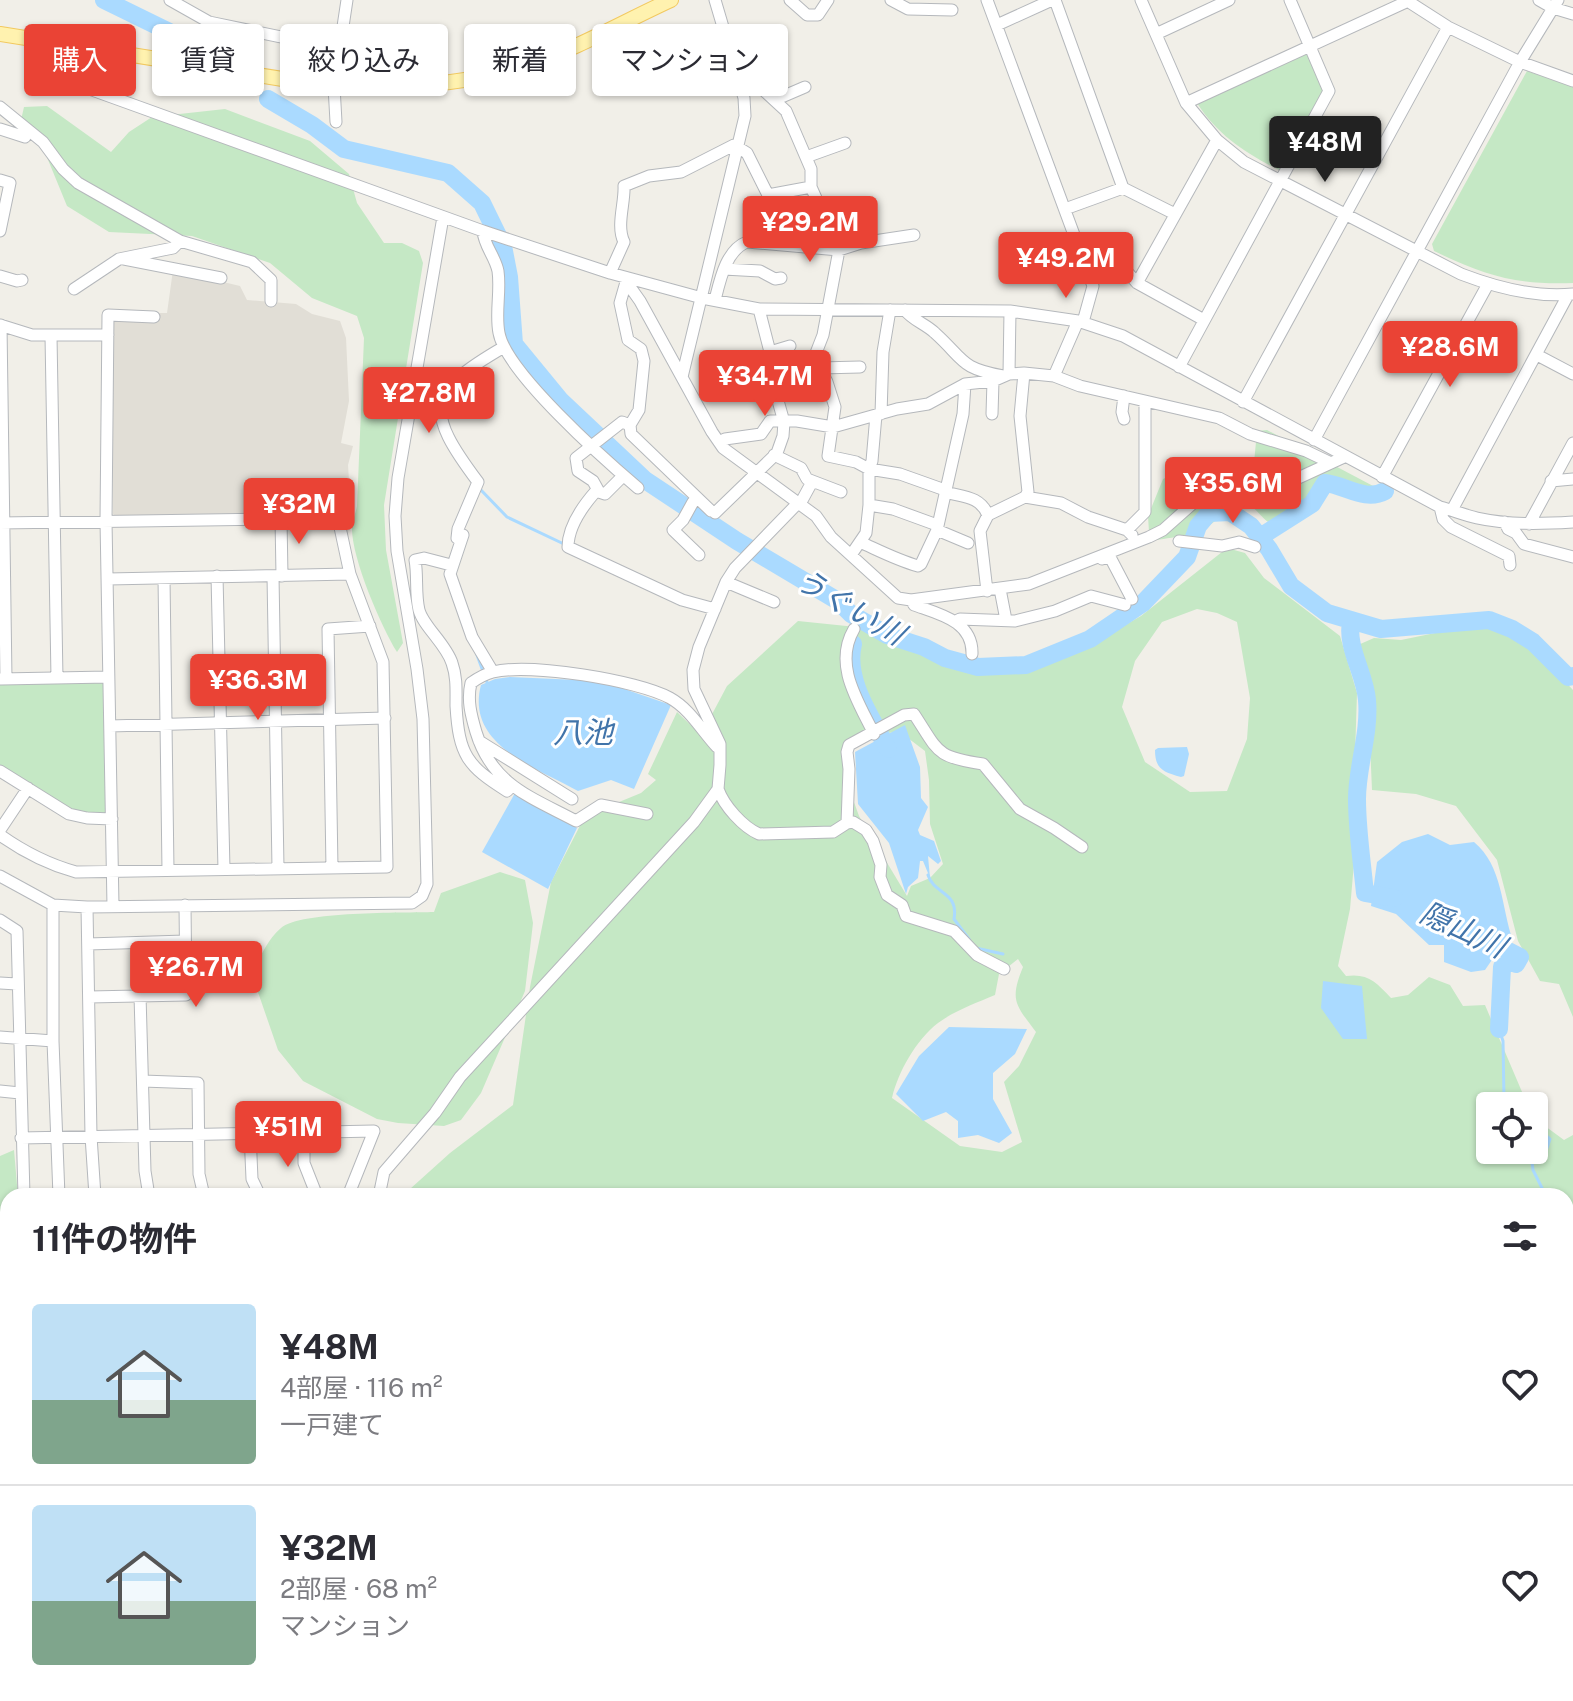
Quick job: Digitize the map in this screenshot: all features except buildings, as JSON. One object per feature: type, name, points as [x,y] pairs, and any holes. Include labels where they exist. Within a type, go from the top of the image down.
[{"type":"main road","points":[[448,83],[535,63],[671,0]]},
{"type":"main road","points":[[0,34],[24,38]]},
{"type":"main road","points":[[136,55],[280,78]]},
{"type":"street","points":[[170,0],[209,22],[280,37]]},
{"type":"street","points":[[343,24],[347,0]]},
{"type":"street","points":[[715,0],[722,24]]},
{"type":"street","points":[[790,0],[807,15],[818,15],[828,0]]},
{"type":"street","points":[[891,0],[908,9],[952,10]]},
{"type":"street","points":[[987,0],[1093,286],[1054,376]]},
{"type":"street","points":[[997,25],[1053,0],[1123,188],[1175,214]]},
{"type":"street","points":[[1141,0],[1186,103],[1217,140],[1244,162],[1417,252],[1488,284],[1571,294],[1446,508],[1443,519],[1451,527],[1509,556],[1510,565]]},
{"type":"street","points":[[1156,34],[1229,0]]},
{"type":"street","points":[[1179,367],[1329,91],[1290,0]]},
{"type":"street","points":[[1539,0],[1556,4],[1573,14]]},
{"type":"street","points":[[1186,103],[1406,1],[1448,27],[1520,62],[1573,81]]},
{"type":"street","points":[[1314,440],[1520,62],[1556,4]]},
{"type":"street","points":[[1243,402],[1448,27]]},
{"type":"street","points":[[777,99],[805,87]]},
{"type":"street","points":[[109,96],[515,242],[625,279],[702,298],[759,309],[1010,311],[1080,321],[1123,336],[1344,457],[1446,508],[1505,522],[1573,522]]},
{"type":"street","points":[[335,96],[336,122]]},
{"type":"street","points":[[682,377],[738,147],[745,107],[742,96]]},
{"type":"street","points":[[773,96],[786,111],[806,157],[811,169],[811,187],[839,250],[823,335],[816,353],[835,407],[828,456],[856,462],[869,469],[900,474],[974,498],[988,515]]},
{"type":"street","points":[[0,107],[43,142],[78,183],[180,241],[252,262],[271,280],[271,301]]},
{"type":"street","points":[[0,129],[25,137],[28,130]]},
{"type":"street","points":[[1137,283],[1217,140]]},
{"type":"street","points":[[806,157],[845,143]]},
{"type":"street","points":[[610,273],[624,242],[621,236],[624,186],[649,176],[681,172],[734,145],[747,153],[768,195],[760,242]]},
{"type":"street","points":[[0,180],[10,183],[0,231]]},
{"type":"street","points":[[768,195],[811,187]]},
{"type":"street","points":[[1065,209],[1123,188]]},
{"type":"street","points":[[443,217],[398,478],[395,516],[397,551],[413,613],[452,661],[459,739],[467,760],[481,775],[507,791],[511,787]]},
{"type":"street","points":[[483,231],[484,241],[498,270],[499,333],[504,347],[524,378],[638,488]]},
{"type":"street","points":[[715,300],[724,269],[740,245],[760,242],[839,250],[861,243],[914,235]]},
{"type":"street","points":[[74,289],[119,259],[173,248],[180,241]]},
{"type":"street","points":[[1079,246],[1106,248],[1137,283],[1204,320]]},
{"type":"street","points":[[119,259],[221,278]]},
{"type":"street","points":[[724,269],[760,271],[775,279],[781,278]]},
{"type":"street","points":[[0,276],[22,280]]},
{"type":"street","points":[[625,279],[719,442],[816,516],[831,537],[898,598],[911,600],[987,591],[1048,578],[1163,530],[1200,497],[1227,490],[1283,485],[1344,457]]},
{"type":"street","points":[[625,279],[620,303],[628,340],[641,349],[644,361],[639,410],[630,425],[633,438],[652,452],[713,512],[774,455],[783,436],[784,422],[759,309]]},
{"type":"street","points":[[1382,477],[1488,284]]},
{"type":"street","points":[[851,555],[866,533],[869,469],[879,414],[883,352],[890,310]]},
{"type":"street","points":[[905,310],[933,331],[975,371],[1002,377]]},
{"type":"street","points":[[992,414],[1002,377],[1010,311]]},
{"type":"street","points":[[113,906],[106,521],[108,315],[154,317]]},
{"type":"street","points":[[108,335],[32,335],[0,325],[3,679],[108,677]]},
{"type":"street","points":[[51,336],[57,678]]},
{"type":"street","points":[[770,352],[790,346]]},
{"type":"street","points":[[493,672],[472,637],[450,574],[463,536],[457,538],[458,529],[478,482],[448,438],[441,411],[442,396],[455,378],[504,347]]},
{"type":"street","points":[[1537,355],[1573,374]]},
{"type":"street","points":[[820,368],[860,367]]},
{"type":"street","points":[[719,442],[761,434],[770,421],[797,421],[833,427],[928,404],[965,384],[1024,373],[1054,376],[1080,386],[1219,418],[1250,434],[1306,451],[1331,463]]},
{"type":"street","points":[[1024,373],[1020,416],[1029,487],[1025,497]]},
{"type":"street","points":[[860,542],[892,558],[918,566],[937,527],[963,414],[965,384]]},
{"type":"street","points":[[1124,396],[1124,419]]},
{"type":"street","points":[[1127,530],[1145,512],[1145,401]]},
{"type":"street","points":[[630,425],[622,422],[576,458],[578,471],[593,481],[598,490],[571,525],[568,547],[682,600],[715,609]]},
{"type":"street","points":[[1529,524],[1573,443]]},
{"type":"street","points":[[774,455],[801,468],[812,482],[841,492]]},
{"type":"street","points":[[596,491],[605,494],[623,476]]},
{"type":"street","points":[[1551,481],[1573,479]]},
{"type":"street","points":[[812,482],[799,504],[760,541],[726,582],[693,670],[694,689],[720,744],[718,789],[749,829],[759,834],[833,832],[853,822],[866,830],[879,856],[880,877],[887,895],[902,905],[906,916],[954,931],[977,955],[1004,969]]},
{"type":"street","points":[[987,591],[980,531],[988,515],[1025,497],[1061,503],[1088,517],[1127,530],[1138,541]]},
{"type":"street","points":[[693,502],[673,530],[699,555]]},
{"type":"street","points":[[869,505],[893,509],[968,543]]},
{"type":"street","points":[[278,868],[275,721],[281,518]]},
{"type":"street","points":[[2,523],[338,518],[350,574],[383,662],[387,867],[76,872],[27,854],[0,833],[28,788]]},
{"type":"street","points":[[1505,522],[1524,544],[1573,557]]},
{"type":"street","points":[[1179,541],[1222,546],[1239,542],[1255,547]]},
{"type":"street","points":[[956,621],[1006,620],[1055,611],[1091,596],[1129,602],[1110,557],[1099,557]]},
{"type":"street","points":[[0,876],[53,905],[412,903],[422,896],[427,884],[423,719],[413,613],[415,560],[424,558],[451,565]]},
{"type":"street","points":[[108,579],[350,574]]},
{"type":"street","points":[[217,576],[224,869]]},
{"type":"street","points":[[164,578],[168,870]]},
{"type":"street","points":[[726,582],[774,602]]},
{"type":"street","points":[[1000,589],[1006,620]]},
{"type":"street","points":[[911,600],[914,605],[956,621],[969,633],[972,654]]},
{"type":"street","points":[[332,868],[328,629],[370,626]]},
{"type":"street","points":[[854,629],[845,654],[845,667],[852,690],[874,734]]},
{"type":"street","points":[[647,814],[601,805],[576,821],[511,787],[489,764],[479,741],[471,714],[471,683],[493,672],[522,670],[603,678],[654,691],[671,698],[689,713],[720,750]]},
{"type":"street","points":[[847,823],[849,745],[904,715],[914,714],[940,753],[961,761],[983,764],[1020,809],[1082,847]]},
{"type":"street","points":[[110,726],[385,718]]},
{"type":"street","points":[[479,741],[572,799]]},
{"type":"street","points":[[0,771],[69,814],[112,819]]},
{"type":"street","points":[[381,1188],[384,1172],[435,1113],[460,1077],[694,822],[718,789]]},
{"type":"street","points":[[53,905],[53,1041],[59,1188]]},
{"type":"street","points":[[89,997],[186,995],[185,905]]},
{"type":"street","points":[[87,907],[94,1188]]},
{"type":"street","points":[[0,920],[17,931],[24,1188]]},
{"type":"street","points":[[88,944],[185,941]]},
{"type":"street","points":[[0,983],[17,984]]},
{"type":"street","points":[[140,995],[148,1188]]},
{"type":"street","points":[[0,1037],[53,1041]]},
{"type":"street","points":[[143,1081],[198,1083],[199,1174],[202,1188]]},
{"type":"street","points":[[0,1091],[20,1093]]},
{"type":"street","points":[[21,1138],[374,1131],[351,1188]]},
{"type":"street","points":[[304,1132],[304,1163],[314,1188]]},
{"type":"street","points":[[250,1133],[252,1179],[256,1188]]},
{"type":"shaded area","points":[[173,270],[240,286],[247,300],[296,304],[312,314],[340,321],[346,338],[349,401],[341,443],[353,446],[348,465],[351,511],[116,517],[113,514],[112,316],[153,321],[158,313],[167,313]]},
{"type":"green space","points":[[1305,53],[1309,55],[1324,91],[1281,171],[1234,143],[1214,125],[1197,103]]},
{"type":"green space","points":[[1527,71],[1573,87],[1573,283],[1502,277],[1434,251],[1432,244]]},
{"type":"green space","points":[[47,106],[111,152],[129,132],[152,117],[225,109],[310,141],[349,174],[357,203],[384,243],[402,243],[419,251],[423,263],[384,505],[386,550],[403,643],[397,652],[368,590],[353,538],[364,338],[357,316],[312,298],[270,263],[192,236],[109,232],[67,206],[44,150],[21,120],[24,107]]},
{"type":"green space","points":[[1267,430],[1375,487],[1373,492],[1329,489],[1274,525],[1249,505],[1235,503],[1202,529],[1156,540],[1149,532],[1148,516],[1163,479],[1172,475],[1240,468],[1254,463],[1257,431]]},
{"type":"green space","points":[[1227,548],[1245,553],[1264,578],[1340,636],[1357,693],[1354,863],[1350,909],[1338,966],[1346,976],[1371,980],[1391,998],[1408,995],[1429,977],[1450,985],[1463,1006],[1485,1005],[1522,1092],[1476,1092],[1476,1164],[1548,1164],[1548,1128],[1564,1140],[1573,1135],[1573,1188],[411,1188],[450,1153],[513,1105],[530,987],[551,882],[585,816],[641,793],[656,780],[648,774],[677,712],[701,735],[727,686],[798,621],[866,628],[936,660],[994,673],[1056,660],[1141,616]],"holes":[[[1197,609],[1237,622],[1250,698],[1247,739],[1227,791],[1190,792],[1145,762],[1122,707],[1135,661],[1162,622]],[[900,732],[925,751],[930,824],[943,864],[930,878],[911,886],[907,896],[859,816],[846,780],[850,748],[873,734]],[[1018,959],[1023,967],[1016,988],[1017,1002],[1036,1032],[1019,1066],[1004,1082],[1022,1142],[1002,1152],[960,1146],[892,1098],[895,1088],[915,1047],[930,1030],[944,1019],[995,995],[999,974]]]},
{"type":"green space","points":[[1474,625],[1520,638],[1541,655],[1573,690],[1573,1017],[1559,984],[1540,981],[1518,941],[1497,860],[1456,806],[1416,794],[1372,790],[1370,744],[1374,698],[1358,645],[1374,638],[1401,640]]},
{"type":"green space","points":[[101,682],[105,685],[107,811],[104,814],[72,811],[0,766],[0,683]]},
{"type":"green space","points":[[500,872],[525,880],[533,923],[525,991],[481,1093],[461,1120],[444,1126],[377,1119],[303,1081],[278,1050],[252,975],[276,933],[292,922],[309,918],[434,912],[441,893]]},
{"type":"green space","points":[[14,1150],[17,1188],[0,1188],[0,1156]]},
{"type":"water","name":"八池","points":[[510,677],[601,681],[671,705],[634,789],[611,780],[578,791],[508,752],[484,724],[479,706],[481,685]]},
{"type":"water","points":[[905,725],[920,767],[921,798],[928,807],[918,830],[920,835],[934,841],[941,861],[938,864],[928,856],[930,878],[923,861],[920,861],[918,878],[908,887],[906,894],[889,843],[858,804],[855,752]]},
{"type":"water","points":[[1187,747],[1189,754],[1184,776],[1169,773],[1158,766],[1155,750],[1158,748]]},
{"type":"water","points":[[515,793],[577,828],[548,889],[482,852]]},
{"type":"water","points":[[1428,834],[1450,845],[1474,842],[1491,863],[1513,941],[1498,951],[1485,970],[1471,972],[1444,962],[1444,945],[1429,945],[1396,914],[1371,906],[1377,862],[1402,842]]},
{"type":"water","points":[[1323,981],[1362,986],[1367,1039],[1343,1039],[1321,1008]]},
{"type":"water","points":[[949,1027],[1027,1029],[1015,1054],[993,1073],[993,1099],[1012,1133],[999,1143],[978,1135],[958,1138],[958,1121],[946,1112],[923,1121],[896,1094],[919,1056]]},
{"type":"waterway","name":"うぐい川","points":[[104,0],[153,24]]},
{"type":"waterway","name":"うぐい川","points":[[268,99],[312,125],[344,149],[448,173],[482,203],[503,246],[509,277],[514,344],[560,400],[645,480],[887,635],[924,647],[945,658],[978,667],[1026,665],[1090,639],[1143,603],[1187,557],[1198,526],[1209,513],[1230,512],[1251,526],[1291,586],[1327,613],[1381,629],[1489,620],[1533,642],[1568,677],[1573,676]]},
{"type":"waterway","points":[[504,338],[511,335]]},
{"type":"waterway","points":[[1260,537],[1312,504],[1325,483],[1362,494],[1385,491]]},
{"type":"waterway","points":[[480,489],[507,517],[566,545]]},
{"type":"waterway","points":[[1351,622],[1353,651],[1367,700],[1367,725],[1357,799],[1365,893],[1394,898]]},
{"type":"waterway","points":[[853,644],[851,658],[856,685],[888,749]]},
{"type":"waterway","points":[[477,655],[488,685]]},
{"type":"waterway","points":[[928,875],[935,886],[950,898],[955,910],[954,919],[969,939]]},
{"type":"waterway","name":"隠山川","points":[[1483,938],[1520,957],[1516,964],[1511,962],[1502,967],[1499,1029]]},
{"type":"waterway","points":[[976,948],[1003,954]]},
{"type":"waterway","name":"隠山川","points":[[1499,1029],[1503,1041],[1504,1092]]},
{"type":"waterway","name":"隠山川","points":[[1548,1137],[1548,1145]]},
{"type":"waterway","name":"隠山川","points":[[1532,1164],[1542,1188]]}]
